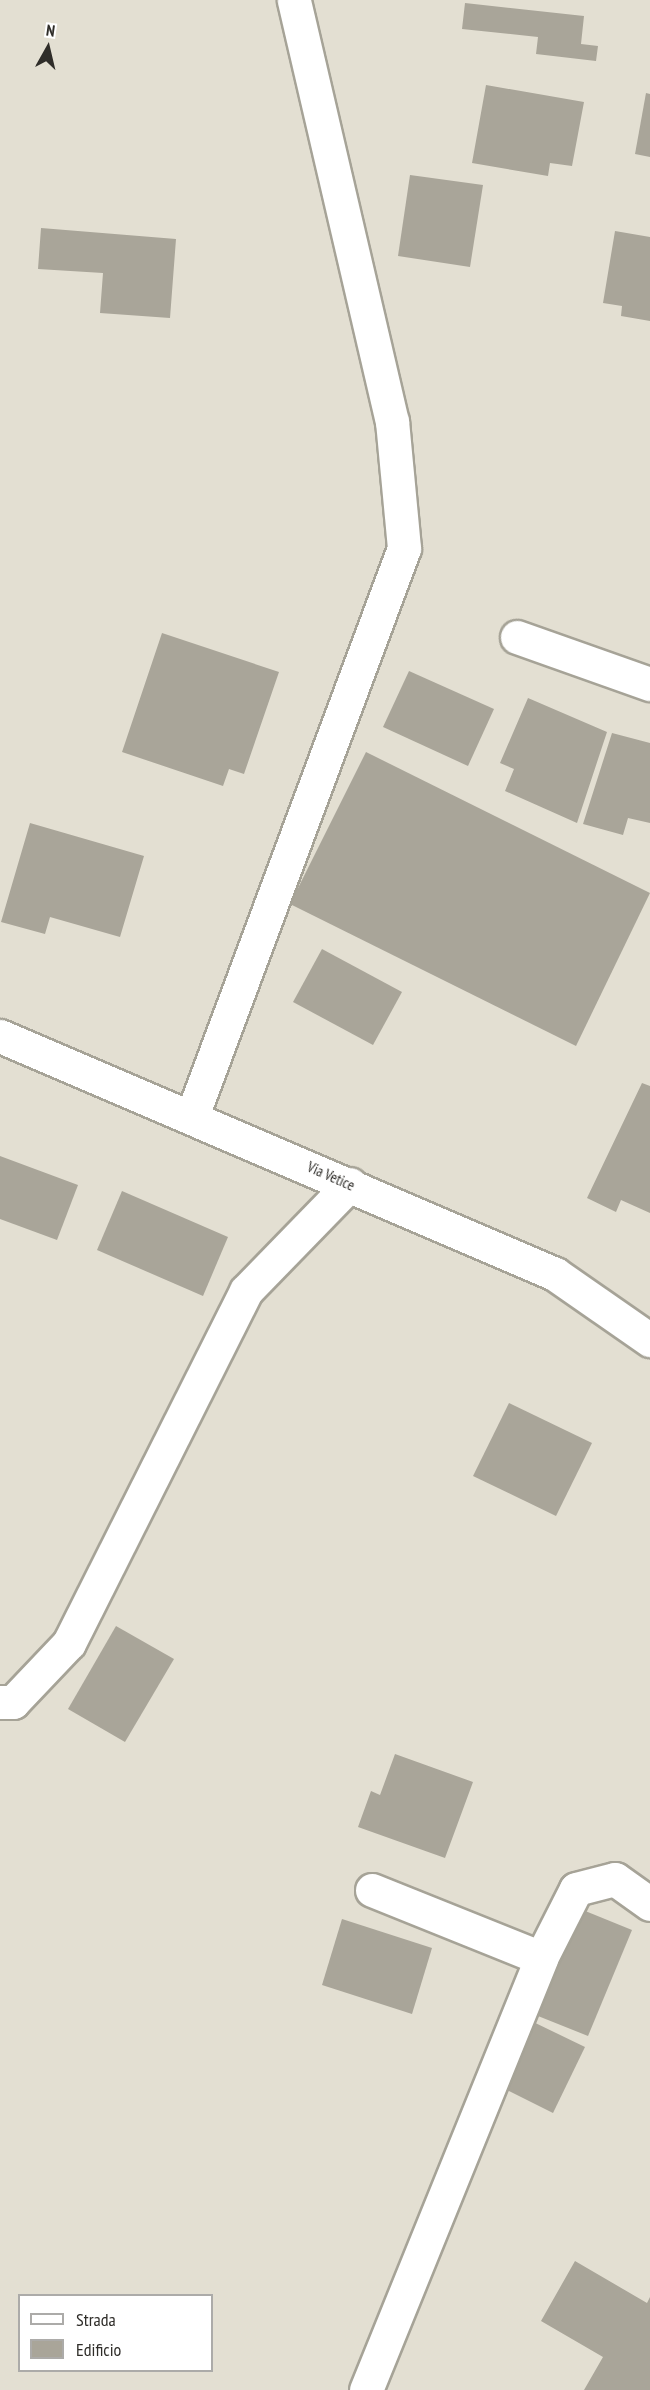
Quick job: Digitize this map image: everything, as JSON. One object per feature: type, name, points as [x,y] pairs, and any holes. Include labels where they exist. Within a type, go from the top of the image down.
[{"type":"street","points":[[192,1116],[404,548],[392,422],[294,0]]},
{"type":"street","points":[[517,637],[650,684]]},
{"type":"street","name":"Via Vetice","points":[[0,1036],[192,1116],[555,1274],[650,1340]]},
{"type":"street","points":[[0,1702],[13,1702],[69,1643],[246,1291],[350,1184]]},
{"type":"street","points":[[366,2390],[541,1958],[576,1888],[615,1879],[650,1904]]},
{"type":"street","points":[[372,1890],[541,1958]]},
{"type":"building","points":[[465,3],[584,16],[581,44],[598,46],[596,61],[536,54],[538,37],[462,29]]},
{"type":"building","points":[[486,85],[584,102],[572,166],[550,163],[548,176],[472,163]]},
{"type":"building","points":[[646,93],[650,94],[650,157],[635,154]]},
{"type":"building","points":[[410,175],[483,185],[470,267],[398,256]]},
{"type":"building","points":[[41,228],[176,239],[170,318],[100,313],[103,273],[38,269]]},
{"type":"building","points":[[615,231],[650,237],[650,321],[621,316],[622,306],[603,303]]},
{"type":"building","points":[[162,633],[279,672],[244,774],[229,769],[223,786],[122,752]]},
{"type":"building","points":[[409,671],[494,709],[468,766],[383,727]]},
{"type":"building","points":[[528,698],[607,732],[577,823],[505,791],[514,769],[500,763]]},
{"type":"building","points":[[612,733],[650,743],[650,823],[628,818],[623,835],[583,824]]},
{"type":"building","points":[[366,752],[650,893],[576,1046],[290,904]]},
{"type":"building","points":[[30,823],[144,856],[120,937],[50,917],[45,934],[1,922]]},
{"type":"building","points":[[322,949],[402,992],[373,1045],[293,1002]]},
{"type":"building","points":[[642,1083],[650,1086],[650,1213],[621,1200],[616,1212],[587,1198]]},
{"type":"building","points":[[0,1156],[78,1185],[57,1240],[0,1219]]},
{"type":"building","points":[[122,1191],[228,1237],[203,1296],[97,1250]]},
{"type":"building","points":[[509,1403],[592,1443],[556,1516],[473,1476]]},
{"type":"building","points":[[116,1626],[174,1659],[125,1742],[68,1709]]},
{"type":"building","points":[[395,1754],[473,1782],[445,1858],[358,1827],[371,1791],[380,1795]]},
{"type":"building","points":[[573,1906],[632,1930],[588,2036],[528,2012]]},
{"type":"building","points":[[342,1919],[432,1948],[412,2014],[322,1985]]},
{"type":"building","points":[[525,2018],[585,2047],[553,2113],[503,2088]]},
{"type":"building","points":[[575,2261],[647,2303],[650,2297],[650,2390],[584,2390],[603,2357],[541,2321]]}]
